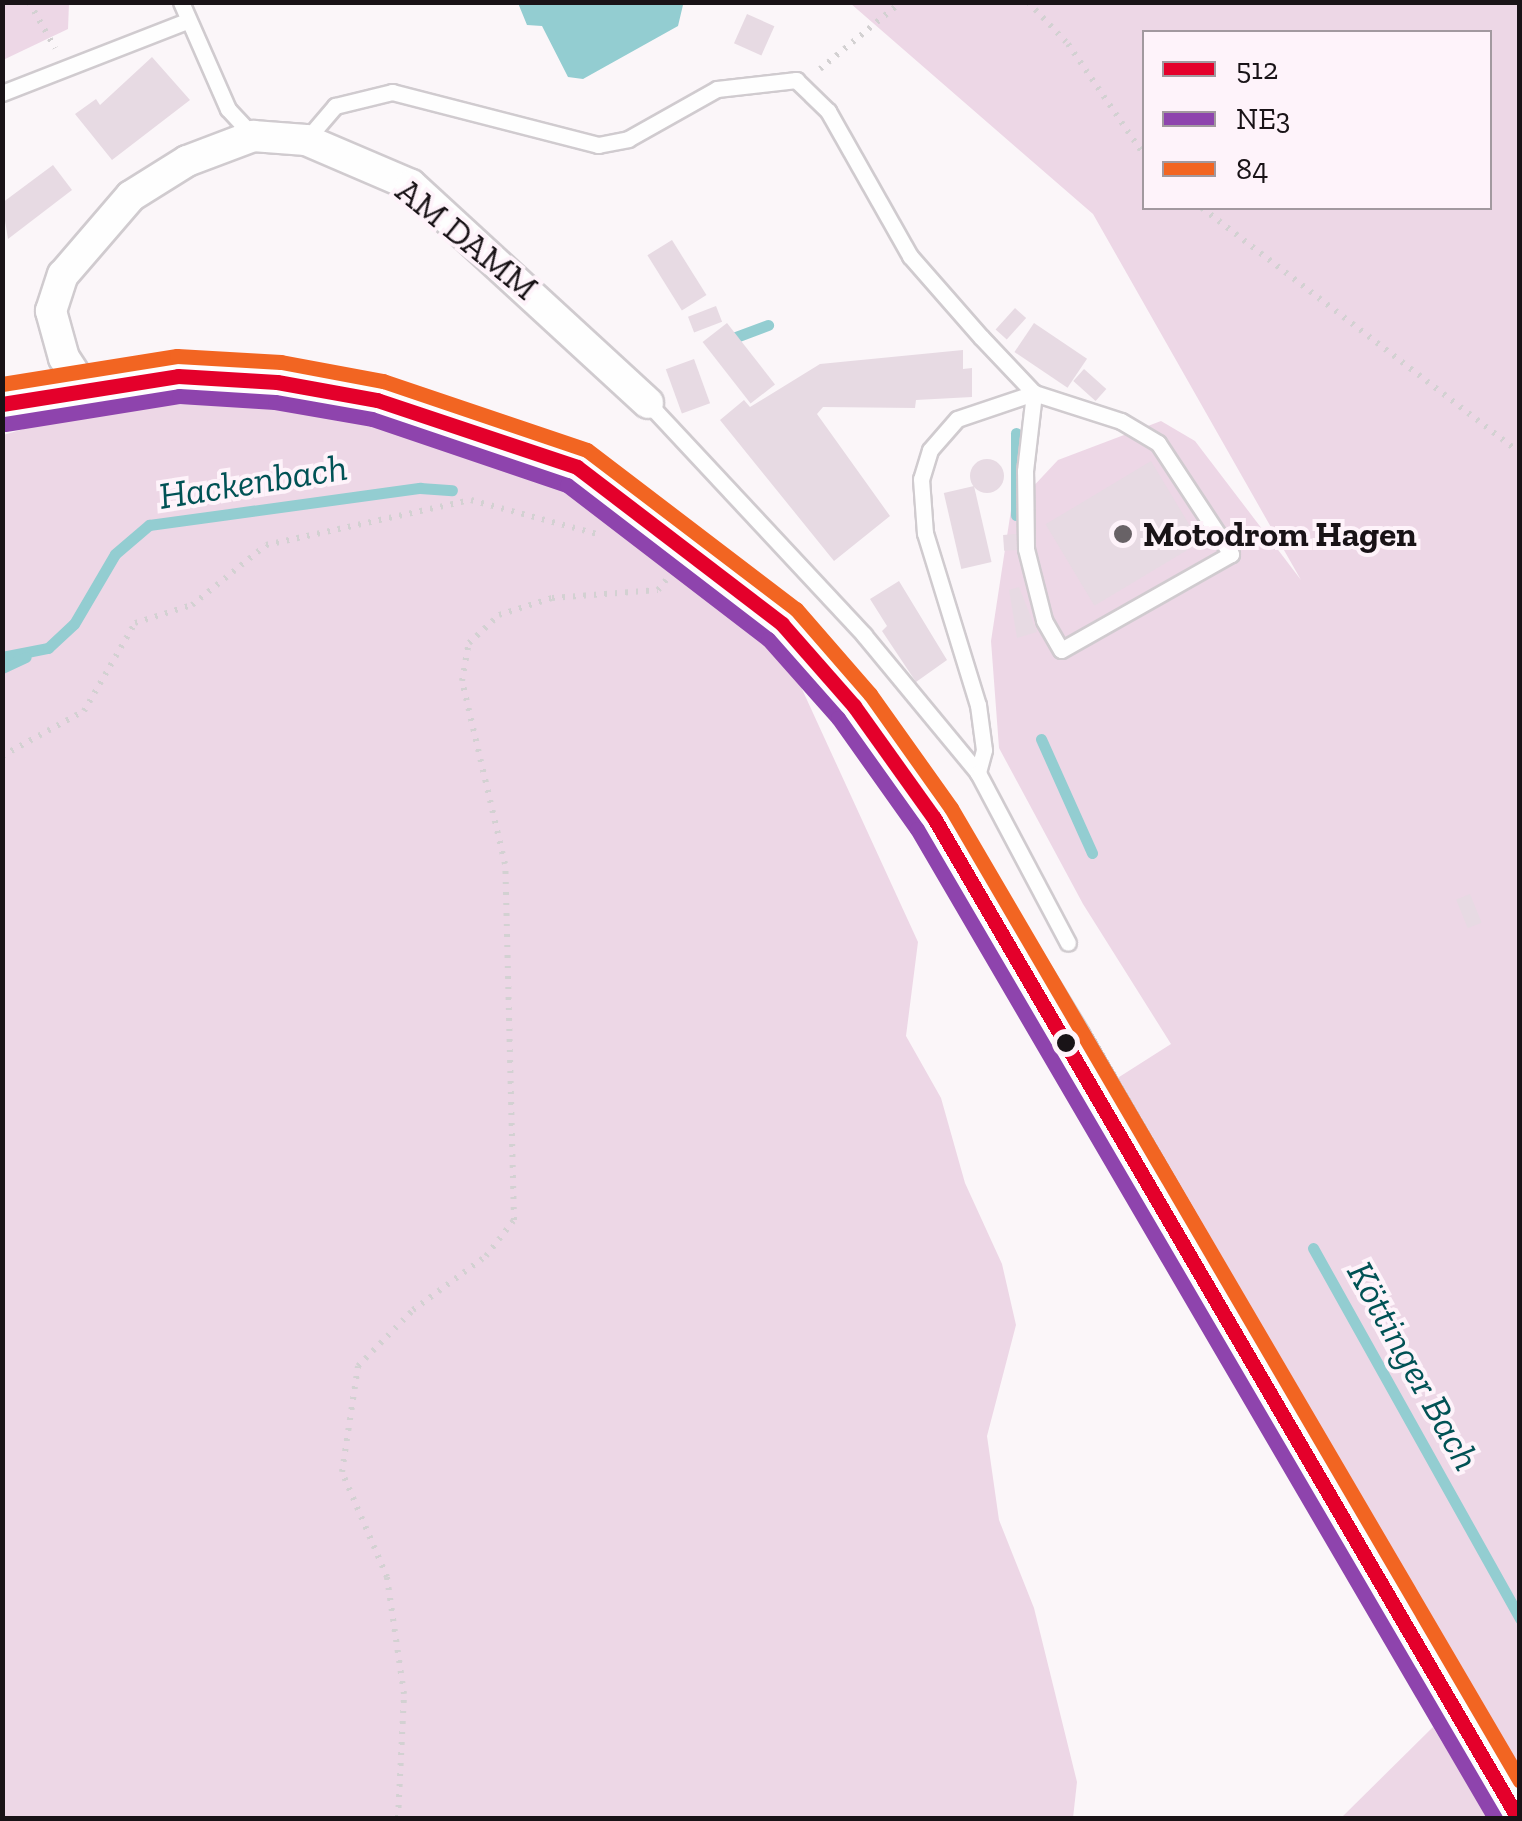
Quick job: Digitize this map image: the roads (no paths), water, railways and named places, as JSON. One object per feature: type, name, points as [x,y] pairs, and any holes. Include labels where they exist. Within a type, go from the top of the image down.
[{"type":"main road","points":[[2,404],[178,376],[277,382],[377,400],[577,467],[678,538],[782,624],[854,706],[934,818],[1070,1041],[1518,1818]]},
{"type":"street","name":"AM DAMM","points":[[84,388],[64,358],[51,311],[63,275],[130,196],[187,161],[253,136],[306,140],[410,185],[648,402]]},
{"type":"lane","points":[[181,2],[228,109],[253,136]]},
{"type":"lane","points":[[2,93],[187,21]]},
{"type":"lane","points":[[306,140],[335,106],[392,92],[598,145],[628,139],[718,88],[796,80],[828,111],[910,256],[1034,393],[1121,421],[1158,443],[1231,554],[1061,650],[1044,620],[1026,548],[1025,471],[1034,393]]},
{"type":"lane","points":[[978,773],[984,750],[978,705],[925,533],[922,479],[930,450],[958,419],[1034,393]]},
{"type":"lane","points":[[648,402],[864,635],[978,773],[1068,943]]},
{"type":"water","points":[[518,3],[683,5],[678,26],[583,79],[568,77],[542,26],[527,25]]},
{"type":"waterway","points":[[725,341],[768,325]]},
{"type":"waterway","name":"Köttinger Bach","points":[[1016,433],[1016,515]]},
{"type":"waterway","name":"Hackenbach","points":[[2,657],[48,648],[74,624],[115,554],[149,525],[420,488],[452,490]]},
{"type":"waterway","points":[[2,668],[26,657]]},
{"type":"waterway","name":"Köttinger Bach","points":[[1041,739],[1092,853]]},
{"type":"waterway","name":"Köttinger Bach","points":[[1313,1248],[1520,1619]]},
{"type":"place","name":"Motodrom Hagen","points":[[1123,534]]}]
